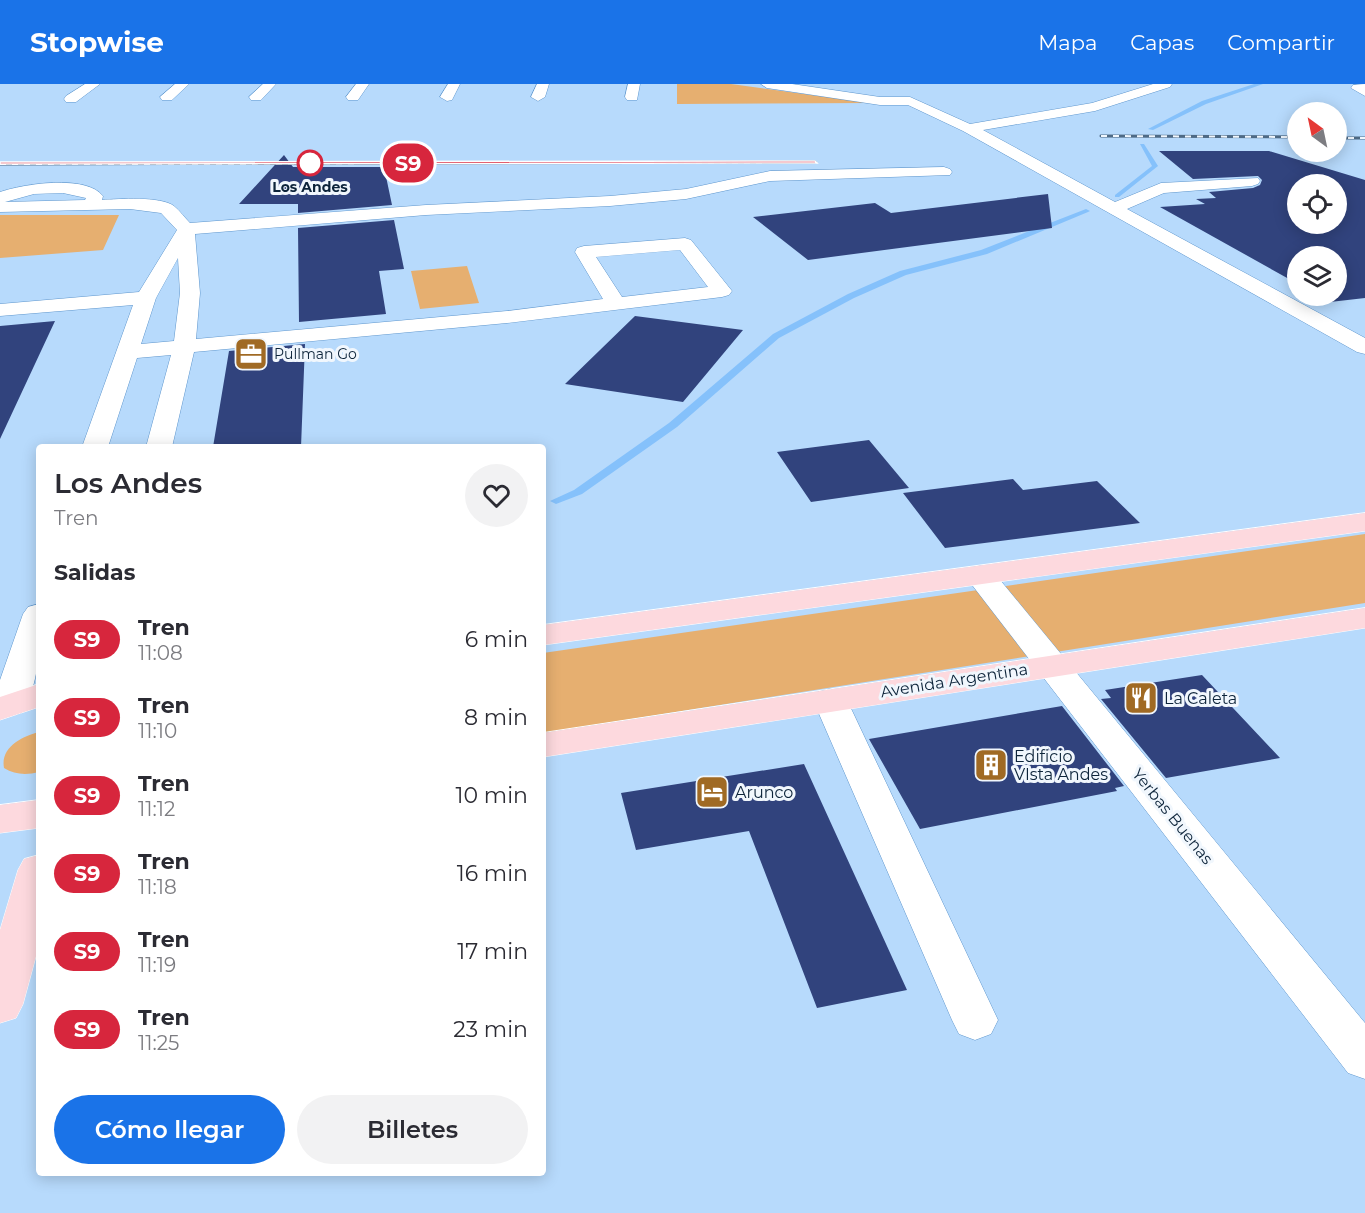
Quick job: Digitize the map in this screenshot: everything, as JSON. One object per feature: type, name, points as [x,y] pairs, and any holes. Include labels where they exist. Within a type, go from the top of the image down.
[{"type":"main road","points":[[546,635],[1365,522]]},
{"type":"main road","name":"Avenida Argentina","points":[[546,745],[1365,618]]},
{"type":"main road","points":[[0,819],[36,814]]},
{"type":"main road","points":[[0,1004],[36,880]]},
{"type":"street","points":[[71,99],[94,84]]},
{"type":"street","points":[[167,97],[183,84]]},
{"type":"street","points":[[256,97],[270,84]]},
{"type":"street","points":[[353,97],[363,84]]},
{"type":"street","points":[[447,97],[454,84]]},
{"type":"street","points":[[767,84],[880,101],[905,94],[1365,347]]},
{"type":"street","points":[[968,128],[1028,120],[1095,107],[1166,84]]},
{"type":"street","points":[[1365,87],[1357,88],[1365,92]]},
{"type":"street","points":[[186,229],[426,210],[610,201],[686,194],[770,176],[944,172]]},
{"type":"street","points":[[1115,208],[1161,188],[1252,181]]},
{"type":"street","points":[[0,198],[6,194],[34,189],[75,188],[95,196],[91,205]]},
{"type":"street","points":[[0,207],[130,204],[166,208],[186,229],[190,293],[184,347],[160,444]]},
{"type":"street","points":[[96,444],[146,298],[186,229]]},
{"type":"street","points":[[127,352],[507,317],[616,304],[722,291],[685,243],[584,252],[616,304]]},
{"type":"street","points":[[0,310],[146,298]]},
{"type":"street","name":"Yerbas Buenas","points":[[980,574],[1365,1058]]},
{"type":"street","points":[[16,703],[36,626]]},
{"type":"street","points":[[830,700],[975,1020]]},
{"type":"shaded area","points":[[677,84],[731,84],[871,103],[677,104]]},
{"type":"shaded area","points":[[0,215],[119,215],[103,250],[0,258]]},
{"type":"shaded area","points":[[467,266],[479,303],[420,309],[411,271]]},
{"type":"shaded area","points":[[1365,534],[1365,603],[546,733],[546,653]]},
{"type":"shaded area","points":[[36,733],[36,773],[21,774],[4,768],[9,748],[26,736]]},
{"type":"building","points":[[1159,151],[1269,151],[1287,156],[1287,162],[1305,162],[1345,174],[1287,174],[1287,234],[1347,234],[1347,175],[1365,180],[1365,298],[1347,300],[1347,246],[1287,246],[1287,278],[1160,207],[1205,204],[1196,199],[1216,198],[1209,192],[1253,188],[1260,185],[1262,180],[1258,176],[1193,179]]},
{"type":"building","points":[[284,155],[293,167],[384,167],[392,205],[298,213],[298,204],[239,204]]},
{"type":"building","points":[[1048,194],[1052,228],[808,260],[753,217],[875,203],[891,213]]},
{"type":"building","points":[[394,220],[404,269],[379,271],[386,314],[299,322],[298,228]]},
{"type":"building","points":[[635,316],[743,330],[683,402],[565,384]]},
{"type":"building","points":[[55,321],[0,439],[0,326]]},
{"type":"building","points":[[305,344],[301,444],[214,444],[229,351]]},
{"type":"building","points":[[869,440],[909,488],[811,502],[777,452]]},
{"type":"building","points":[[1013,479],[1023,490],[1097,481],[1140,523],[945,548],[903,493]]},
{"type":"building","points":[[1202,675],[1280,758],[1166,778],[1101,699],[1111,698],[1105,690]]},
{"type":"building","name":"Edificio VIsta Andes","points":[[1062,706],[1124,786],[1115,788],[1117,791],[920,829],[869,739]]},
{"type":"building","points":[[804,764],[907,990],[817,1008],[749,831],[636,850],[621,793]]},
{"type":"waterway","points":[[1151,129],[1204,102],[1260,84]]},
{"type":"waterway","points":[[1117,196],[1155,166],[1142,145]]},
{"type":"waterway","points":[[556,501],[578,492],[673,425],[776,336],[851,296],[903,273],[984,252],[1086,211]]},
{"type":"railway","points":[[1101,136],[1287,137]]},
{"type":"railway","points":[[1347,138],[1365,138]]},
{"type":"railway","points":[[0,164],[815,162]]},
{"type":"train","name":"S9","points":[[0,164],[815,162]]},
{"type":"place","name":"Los Andes","points":[[310,163]]},
{"type":"place","name":"Pullman Go","points":[[251,354]]},
{"type":"place","name":"La Caleta","points":[[1141,698]]},
{"type":"place","name":"Edificio VIsta Andes","points":[[991,765]]},
{"type":"place","name":"Arunco","points":[[712,792]]}]
